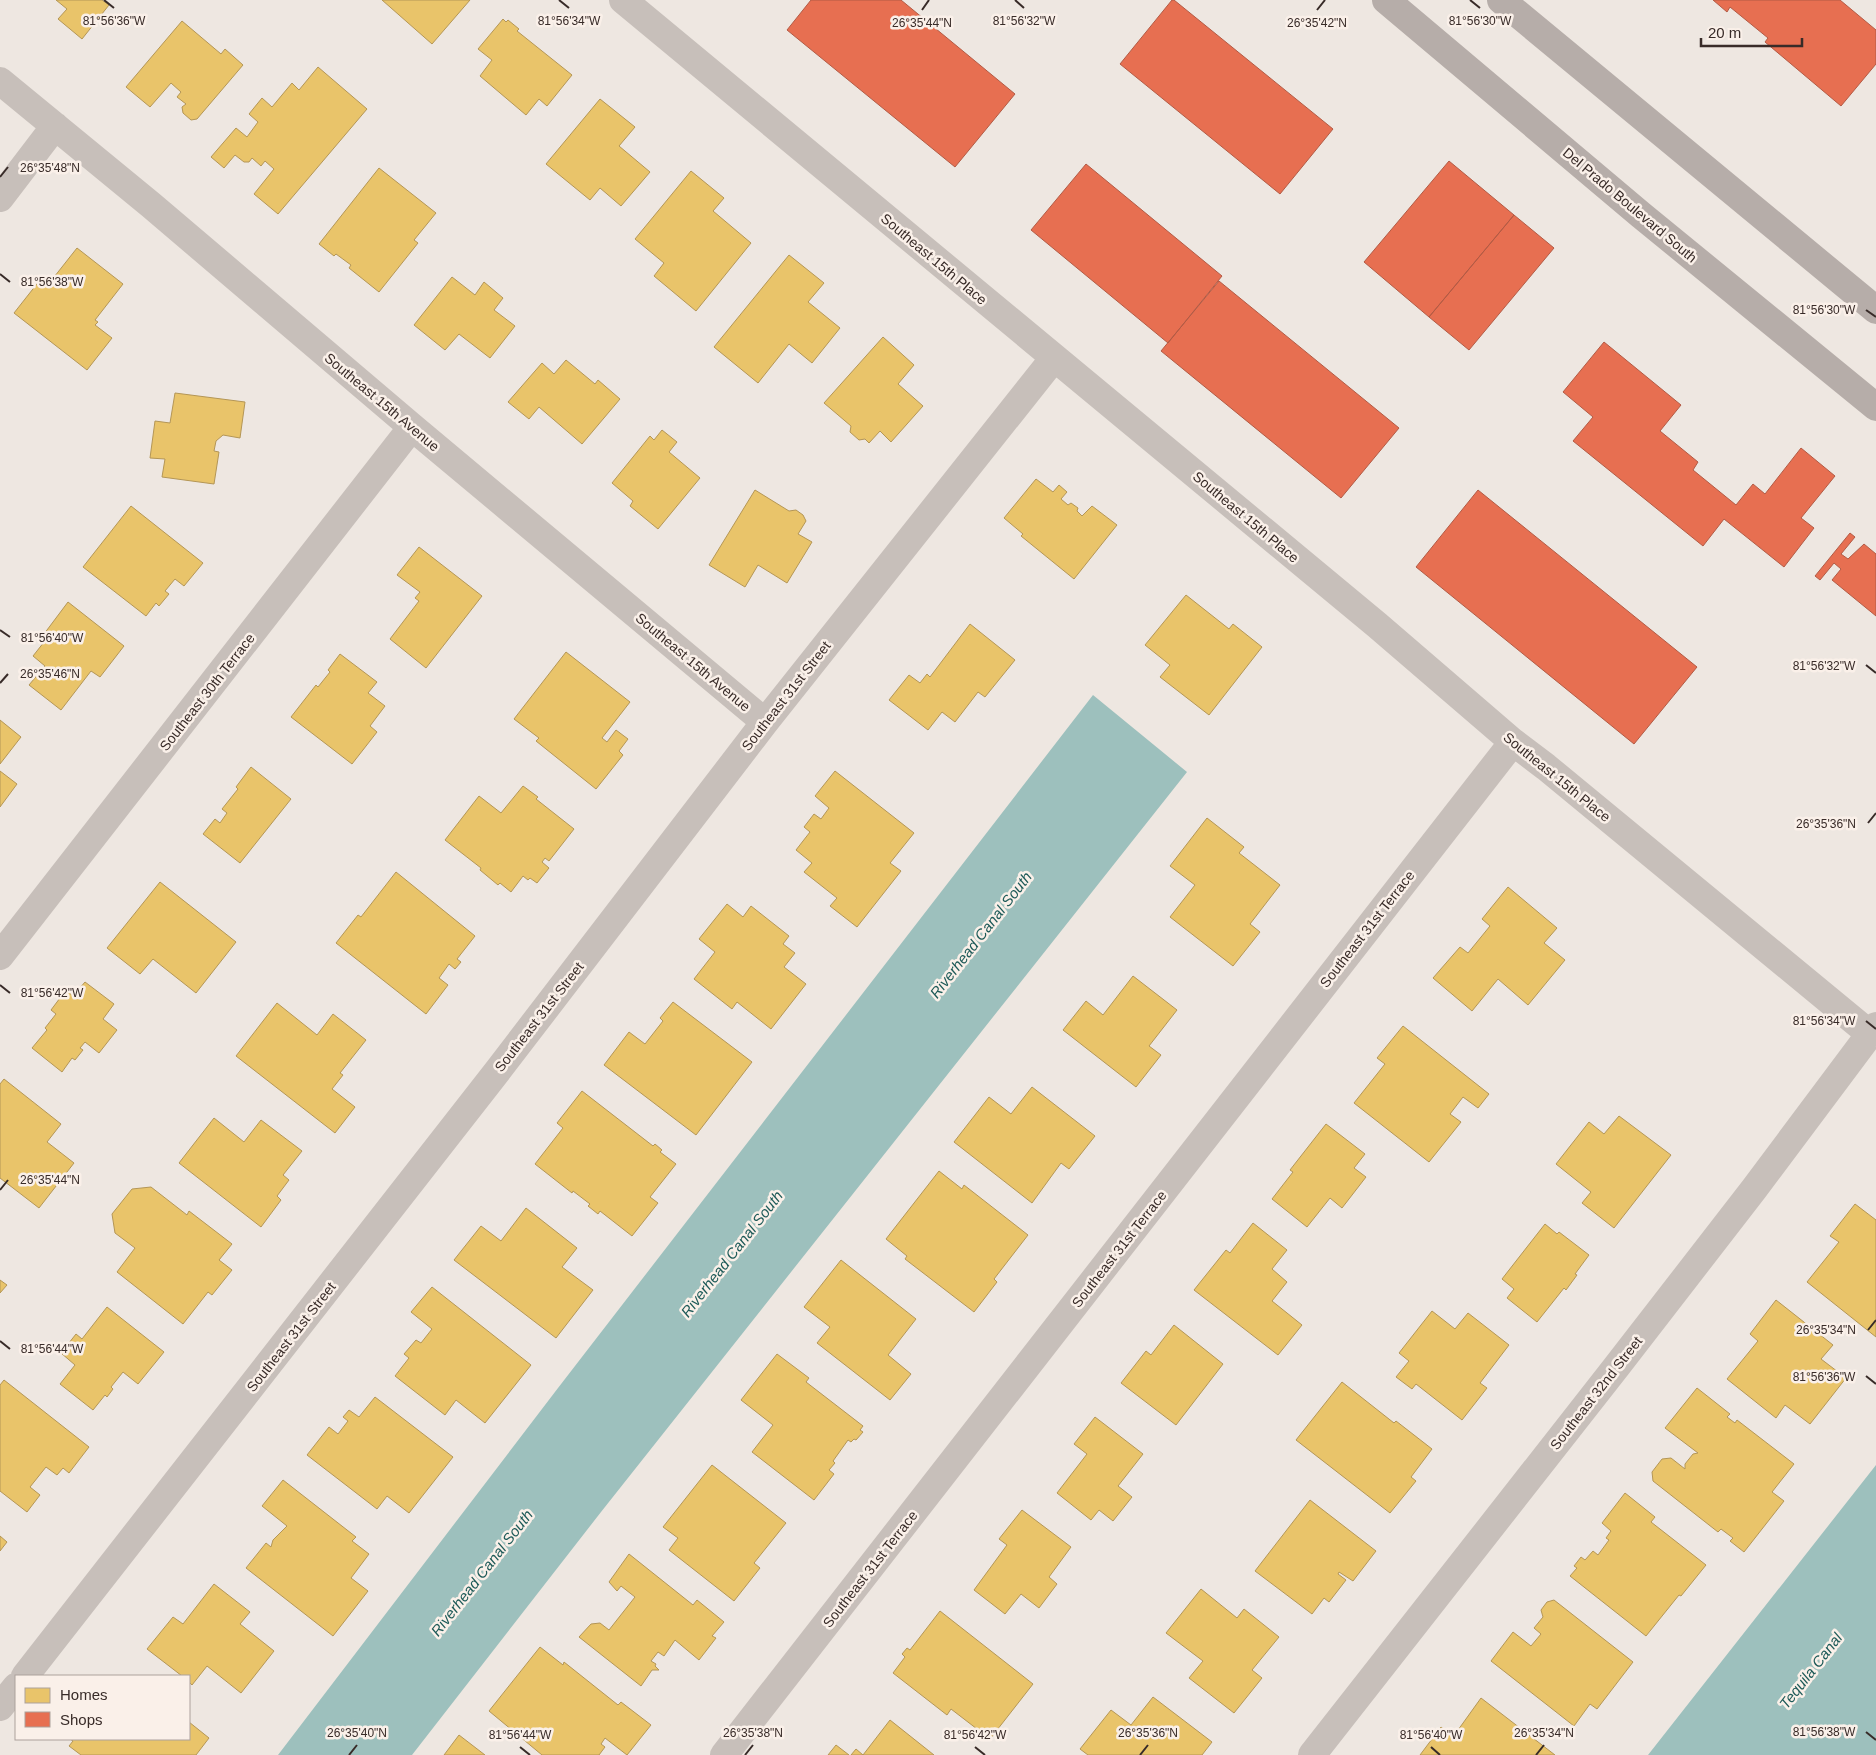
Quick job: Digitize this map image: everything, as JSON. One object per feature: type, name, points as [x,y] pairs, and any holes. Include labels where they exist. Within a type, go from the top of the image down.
[{"type":"main road","name":"Del Prado Boulevard South","points":[[1386,0],[1641,215],[1876,407]]},
{"type":"main road","points":[[1502,0],[1876,310]]},
{"type":"street","name":"Southeast 15th Place","points":[[623,0],[1377,625],[1512,742],[1546,767],[1873,1030]]},
{"type":"street","name":"Southeast 15th Avenue","points":[[0,81],[151,205],[412,427],[765,722]]},
{"type":"street","points":[[0,198],[55,126]]},
{"type":"street","name":"Southeast 31st Street","points":[[25,1675],[487,1084],[765,722],[1054,358]]},
{"type":"street","name":"Southeast 30th Terrace","points":[[0,956],[412,427]]},
{"type":"street","name":"Southeast 31st Terrace","points":[[724,1755],[1512,742]]},
{"type":"street","name":"Southeast 32nd Street","points":[[1312,1755],[1689,1274],[1873,1030]]},
{"type":"street","points":[[0,1707],[15,1688]]},
{"type":"water","name":"Riverhead Canal South","points":[[1093,695],[1187,772],[601,1512],[412,1755],[278,1755],[558,1388]]},
{"type":"water","name":"Tequila Canal","points":[[1876,1465],[1876,1755],[1648,1755]]},
{"type":"building: Homes","points":[[56,0],[102,0],[109,5],[82,39],[58,19],[67,9]]},
{"type":"building: Homes","points":[[382,0],[470,0],[432,44]]},
{"type":"building: Homes","points":[[503,19],[506,22],[508,20],[519,29],[517,31],[572,75],[547,106],[539,99],[526,115],[480,76],[492,60],[478,49]]},
{"type":"building: Homes","points":[[182,21],[221,54],[225,49],[243,65],[197,119],[191,120],[183,113],[182,107],[186,104],[177,97],[181,92],[171,83],[150,107],[126,87]]},
{"type":"building: Homes","points":[[318,67],[367,109],[278,214],[254,194],[274,169],[265,161],[261,166],[252,158],[249,162],[244,162],[235,155],[224,168],[211,157],[236,128],[247,137],[258,122],[249,114],[262,98],[272,107],[292,83],[299,90]]},
{"type":"building: Homes","points":[[600,99],[635,127],[619,146],[650,172],[621,206],[600,188],[590,200],[546,164]]},
{"type":"building: Homes","points":[[379,168],[436,213],[414,240],[418,243],[379,292],[349,268],[351,265],[336,254],[334,256],[319,244]]},
{"type":"building: Homes","points":[[691,171],[724,198],[713,211],[751,243],[696,311],[654,276],[664,263],[635,239]]},
{"type":"building: Homes","points":[[77,248],[123,284],[95,320],[98,322],[95,325],[112,338],[87,370],[14,313],[40,280],[47,286]]},
{"type":"building: Homes","points":[[789,255],[824,283],[808,302],[840,328],[812,363],[789,344],[758,383],[714,347]]},
{"type":"building: Homes","points":[[452,277],[475,295],[484,282],[503,298],[494,310],[515,326],[490,358],[459,334],[445,350],[414,325]]},
{"type":"building: Homes","points":[[883,337],[914,365],[898,384],[923,406],[891,442],[880,431],[869,443],[865,439],[859,440],[850,432],[851,426],[824,403]]},
{"type":"building: Homes","points":[[566,360],[595,384],[598,380],[620,399],[582,444],[539,407],[529,419],[508,402],[542,363],[554,374]]},
{"type":"building: Homes","points":[[175,393],[245,402],[240,438],[223,435],[216,441],[214,451],[219,452],[214,484],[162,477],[165,459],[150,458],[155,421],[170,423]]},
{"type":"building: Homes","points":[[662,430],[677,442],[669,452],[700,478],[658,529],[630,506],[633,501],[612,483],[650,436],[654,440]]},
{"type":"building: Homes","points":[[1036,479],[1053,492],[1059,485],[1067,492],[1061,499],[1068,505],[1071,503],[1078,508],[1077,511],[1082,516],[1092,506],[1117,525],[1074,579],[1021,536],[1023,534],[1004,518]]},
{"type":"building: Homes","points":[[755,490],[789,511],[796,510],[803,515],[806,521],[798,534],[812,542],[787,583],[758,565],[745,587],[709,565]]},
{"type":"building: Homes","points":[[131,506],[203,563],[184,586],[175,579],[165,591],[169,594],[159,606],[156,603],[146,616],[83,567]]},
{"type":"building: Homes","points":[[419,547],[482,596],[426,668],[390,639],[419,601],[415,598],[420,592],[397,575]]},
{"type":"building: Homes","points":[[1186,595],[1229,629],[1233,624],[1262,647],[1209,715],[1160,677],[1170,665],[1145,645]]},
{"type":"building: Homes","points":[[68,602],[124,646],[100,677],[91,671],[61,710],[29,685],[45,666],[33,656],[48,637],[44,634]]},
{"type":"building: Homes","points":[[970,624],[1015,660],[985,697],[978,692],[955,722],[942,712],[928,730],[889,700],[909,675],[920,683],[927,674],[930,677]]},
{"type":"building: Homes","points":[[566,652],[630,702],[602,738],[607,742],[616,730],[628,739],[619,751],[623,755],[596,789],[536,741],[539,738],[514,719]]},
{"type":"building: Homes","points":[[340,654],[377,682],[368,693],[385,706],[370,726],[377,732],[352,764],[291,717],[316,685],[318,687],[330,672],[328,670]]},
{"type":"building: Homes","points":[[0,720],[21,737],[0,764]]},
{"type":"building: Homes","points":[[251,767],[291,799],[240,863],[203,834],[215,819],[220,823],[227,813],[222,809],[238,789],[236,787]]},
{"type":"building: Homes","points":[[0,771],[17,784],[0,807]]},
{"type":"building: Homes","points":[[835,771],[914,833],[890,863],[901,871],[857,927],[830,906],[837,898],[804,872],[812,863],[796,850],[810,832],[804,827],[814,814],[821,819],[829,808],[815,796]]},
{"type":"building: Homes","points":[[523,786],[538,797],[536,799],[574,829],[549,861],[545,858],[542,862],[549,868],[537,883],[523,876],[511,892],[500,883],[498,885],[480,870],[481,868],[445,840],[479,796],[501,813]]},
{"type":"building: Homes","points":[[1207,818],[1244,847],[1239,853],[1280,885],[1250,924],[1260,932],[1233,966],[1170,917],[1195,885],[1170,866]]},
{"type":"building: Homes","points":[[396,872],[475,936],[457,959],[461,962],[455,969],[449,964],[439,978],[448,985],[426,1014],[336,943],[358,915],[361,917]]},
{"type":"building: Homes","points":[[160,882],[236,942],[196,993],[153,959],[140,974],[107,948]]},
{"type":"building: Homes","points":[[1508,887],[1557,928],[1544,943],[1565,960],[1528,1005],[1498,979],[1472,1011],[1433,978],[1460,947],[1468,953],[1490,926],[1482,919]]},
{"type":"building: Homes","points":[[727,904],[743,917],[751,906],[789,936],[783,944],[795,953],[784,967],[806,984],[771,1029],[737,1002],[732,1009],[694,979],[715,952],[699,939]]},
{"type":"building: Homes","points":[[1133,976],[1177,1010],[1149,1046],[1161,1055],[1136,1087],[1063,1030],[1086,1001],[1103,1015]]},
{"type":"building: Homes","points":[[85,982],[114,1004],[103,1019],[117,1030],[99,1053],[85,1042],[80,1048],[83,1050],[75,1060],[72,1058],[62,1072],[32,1048],[47,1030],[45,1028],[56,1014],[51,1010],[66,990],[73,996]]},
{"type":"building: Homes","points":[[673,1002],[752,1062],[696,1135],[604,1065],[629,1032],[645,1044],[663,1021],[660,1018]]},
{"type":"building: Homes","points":[[277,1003],[317,1035],[333,1014],[366,1040],[340,1073],[343,1075],[332,1089],[355,1107],[335,1133],[236,1056]]},
{"type":"building: Homes","points":[[1403,1026],[1489,1094],[1478,1108],[1463,1097],[1450,1114],[1461,1122],[1429,1162],[1354,1103],[1385,1064],[1377,1058]]},
{"type":"building: Homes","points":[[4,1079],[61,1124],[47,1142],[74,1163],[39,1208],[0,1178],[0,1084]]},
{"type":"building: Homes","points":[[1032,1087],[1095,1136],[1069,1169],[1061,1163],[1032,1203],[954,1142],[989,1097],[1011,1114]]},
{"type":"building: Homes","points":[[582,1091],[653,1146],[655,1144],[662,1150],[660,1152],[676,1164],[650,1197],[658,1203],[632,1236],[600,1211],[598,1214],[588,1206],[590,1204],[573,1191],[572,1193],[535,1164],[563,1128],[557,1123]]},
{"type":"building: Homes","points":[[1619,1116],[1671,1155],[1614,1228],[1582,1203],[1591,1192],[1556,1164],[1589,1122],[1604,1134]]},
{"type":"building: Homes","points":[[214,1118],[244,1142],[261,1120],[302,1151],[283,1175],[289,1180],[277,1196],[281,1200],[261,1227],[179,1163]]},
{"type":"building: Homes","points":[[1326,1124],[1365,1154],[1354,1168],[1366,1177],[1342,1208],[1330,1198],[1307,1227],[1272,1199],[1293,1172],[1290,1170]]},
{"type":"building: Homes","points":[[939,1171],[962,1189],[964,1185],[1028,1235],[994,1279],[997,1282],[974,1312],[905,1259],[907,1256],[886,1239]]},
{"type":"building: Homes","points":[[151,1187],[187,1215],[189,1211],[232,1244],[219,1260],[232,1270],[212,1295],[208,1292],[183,1324],[117,1272],[135,1248],[115,1233],[112,1214],[132,1189]]},
{"type":"building: Homes","points":[[1855,1204],[1876,1220],[1876,1337],[1807,1282],[1839,1242],[1830,1236]]},
{"type":"building: Homes","points":[[526,1208],[577,1248],[562,1267],[593,1290],[556,1338],[454,1260],[481,1226],[501,1241]]},
{"type":"building: Homes","points":[[1253,1223],[1287,1250],[1272,1269],[1287,1282],[1272,1301],[1302,1325],[1278,1355],[1194,1290],[1226,1250],[1230,1253]]},
{"type":"building: Homes","points":[[1545,1224],[1557,1234],[1559,1232],[1589,1255],[1566,1290],[1564,1288],[1537,1322],[1507,1298],[1514,1289],[1502,1279]]},
{"type":"building: Homes","points":[[841,1260],[916,1319],[888,1355],[911,1374],[890,1400],[817,1343],[830,1327],[804,1307]]},
{"type":"building: Homes","points":[[0,1280],[7,1285],[0,1293]]},
{"type":"building: Homes","points":[[432,1287],[531,1365],[485,1423],[456,1400],[445,1415],[395,1376],[409,1358],[404,1354],[416,1340],[421,1343],[432,1329],[411,1312]]},
{"type":"building: Homes","points":[[1776,1300],[1833,1345],[1821,1359],[1846,1378],[1810,1424],[1785,1405],[1776,1418],[1727,1379],[1758,1341],[1750,1334]]},
{"type":"building: Homes","points":[[107,1307],[164,1352],[138,1384],[123,1372],[111,1387],[113,1389],[107,1397],[105,1395],[93,1410],[60,1384],[75,1365],[61,1353],[76,1334],[82,1339]]},
{"type":"building: Homes","points":[[1432,1311],[1455,1329],[1468,1313],[1509,1345],[1480,1383],[1487,1388],[1462,1420],[1416,1384],[1412,1389],[1396,1377],[1409,1361],[1399,1353]]},
{"type":"building: Homes","points":[[1174,1325],[1223,1364],[1176,1425],[1121,1383],[1146,1351],[1151,1355]]},
{"type":"building: Homes","points":[[777,1354],[809,1378],[806,1382],[863,1426],[860,1430],[863,1432],[856,1440],[854,1439],[851,1442],[848,1440],[833,1461],[835,1463],[829,1470],[834,1474],[814,1500],[752,1452],[773,1425],[741,1400]]},
{"type":"building: Homes","points":[[4,1380],[89,1447],[69,1473],[63,1468],[57,1475],[46,1467],[30,1487],[40,1495],[27,1512],[0,1491],[0,1385]]},
{"type":"building: Homes","points":[[1342,1382],[1394,1423],[1396,1421],[1432,1449],[1411,1477],[1416,1481],[1390,1513],[1296,1440]]},
{"type":"building: Homes","points":[[1697,1388],[1730,1414],[1727,1417],[1735,1423],[1737,1420],[1794,1464],[1772,1492],[1784,1501],[1744,1552],[1730,1541],[1733,1538],[1721,1529],[1718,1532],[1653,1481],[1652,1472],[1662,1459],[1671,1458],[1685,1469],[1685,1464],[1693,1454],[1698,1453],[1665,1428]]},
{"type":"building: Homes","points":[[375,1397],[453,1457],[409,1513],[387,1496],[377,1509],[307,1455],[329,1427],[338,1434],[348,1421],[343,1417],[349,1410],[359,1417]]},
{"type":"building: Homes","points":[[1095,1417],[1143,1454],[1118,1486],[1132,1497],[1113,1521],[1099,1510],[1091,1520],[1057,1493],[1087,1454],[1074,1444]]},
{"type":"building: Homes","points":[[712,1465],[786,1523],[754,1563],[760,1568],[734,1601],[669,1550],[678,1538],[663,1527]]},
{"type":"building: Homes","points":[[283,1480],[356,1537],[352,1541],[369,1554],[351,1578],[368,1591],[333,1636],[246,1568],[266,1543],[271,1547],[273,1540],[287,1526],[262,1506]]},
{"type":"building: Homes","points":[[1625,1493],[1655,1517],[1651,1522],[1706,1565],[1646,1636],[1570,1576],[1577,1568],[1574,1566],[1581,1557],[1585,1560],[1593,1551],[1598,1555],[1609,1540],[1606,1538],[1611,1531],[1602,1523]]},
{"type":"building: Homes","points":[[1310,1500],[1376,1551],[1353,1581],[1339,1572],[1338,1574],[1346,1580],[1329,1602],[1324,1598],[1312,1614],[1255,1571]]},
{"type":"building: Homes","points":[[1022,1510],[1071,1547],[1049,1577],[1057,1584],[1039,1608],[1021,1594],[1005,1614],[974,1590],[1007,1545],[999,1539]]},
{"type":"building: Homes","points":[[0,1536],[7,1542],[0,1551]]},
{"type":"building: Homes","points":[[629,1554],[693,1605],[697,1600],[724,1622],[712,1636],[716,1638],[699,1660],[675,1640],[664,1656],[658,1652],[651,1661],[656,1664],[655,1666],[659,1670],[652,1670],[641,1686],[579,1637],[591,1624],[600,1623],[609,1630],[635,1597],[621,1586],[617,1591],[609,1582]]},
{"type":"building: Homes","points":[[214,1584],[250,1612],[240,1624],[274,1651],[241,1693],[207,1666],[192,1685],[190,1683],[190,1675],[181,1675],[147,1649],[173,1617],[183,1624]]},
{"type":"building: Homes","points":[[1201,1589],[1237,1618],[1244,1609],[1279,1637],[1252,1670],[1262,1678],[1234,1713],[1189,1678],[1203,1661],[1166,1633]]},
{"type":"building: Homes","points":[[1554,1600],[1633,1662],[1597,1709],[1590,1704],[1574,1726],[1491,1661],[1513,1632],[1531,1646],[1541,1634],[1534,1628],[1543,1617],[1541,1610],[1547,1602]]},
{"type":"building: Homes","points":[[940,1611],[1033,1684],[990,1739],[951,1709],[947,1715],[893,1673],[905,1657],[902,1654],[907,1648],[910,1650]]},
{"type":"building: Homes","points":[[540,1647],[563,1665],[564,1662],[618,1705],[621,1702],[651,1725],[627,1755],[605,1738],[601,1744],[605,1747],[599,1755],[542,1755],[489,1711]]},
{"type":"building: Homes","points":[[1153,1697],[1212,1742],[1202,1755],[1088,1755],[1080,1749],[1111,1710],[1131,1725]]},
{"type":"building: Homes","points":[[1481,1698],[1555,1755],[1420,1755],[1441,1727],[1453,1737]]},
{"type":"building: Homes","points":[[890,1720],[934,1755],[863,1755]]},
{"type":"building: Homes","points":[[190,1723],[209,1738],[196,1755],[81,1755],[69,1746],[73,1741],[72,1740],[190,1740]]},
{"type":"building: Homes","points":[[459,1735],[485,1755],[444,1755]]},
{"type":"building: Homes","points":[[836,1745],[849,1755],[828,1755]]},
{"type":"building: Homes","points":[[856,1749],[863,1755],[851,1755]]},
{"type":"building: Shops","points":[[811,0],[901,0],[1015,94],[955,167],[787,30]]},
{"type":"building: Shops","points":[[1172,0],[1333,129],[1280,194],[1120,64]]},
{"type":"building: Shops","points":[[1713,0],[1840,0],[1876,30],[1876,64],[1841,106],[1765,42],[1768,38],[1730,7],[1727,12]]},
{"type":"building: Shops","points":[[1449,161],[1514,215],[1429,317],[1364,262]]},
{"type":"building: Shops","points":[[1086,164],[1222,276],[1168,343],[1031,230]]},
{"type":"building: Shops","points":[[1514,215],[1554,248],[1469,350],[1429,317]]},
{"type":"building: Shops","points":[[1219,281],[1399,428],[1341,498],[1161,351]]},
{"type":"building: Shops","points":[[1604,342],[1681,405],[1660,431],[1698,462],[1693,470],[1736,505],[1753,484],[1765,494],[1801,448],[1835,476],[1801,518],[1814,528],[1784,567],[1724,519],[1703,546],[1573,441],[1593,417],[1563,392]]},
{"type":"building: Shops","points":[[1478,490],[1697,667],[1634,744],[1416,567]]},
{"type":"building: Shops","points":[[1850,533],[1855,537],[1841,554],[1848,559],[1864,544],[1876,554],[1876,616],[1832,580],[1841,569],[1834,563],[1820,580],[1815,576]]}]
